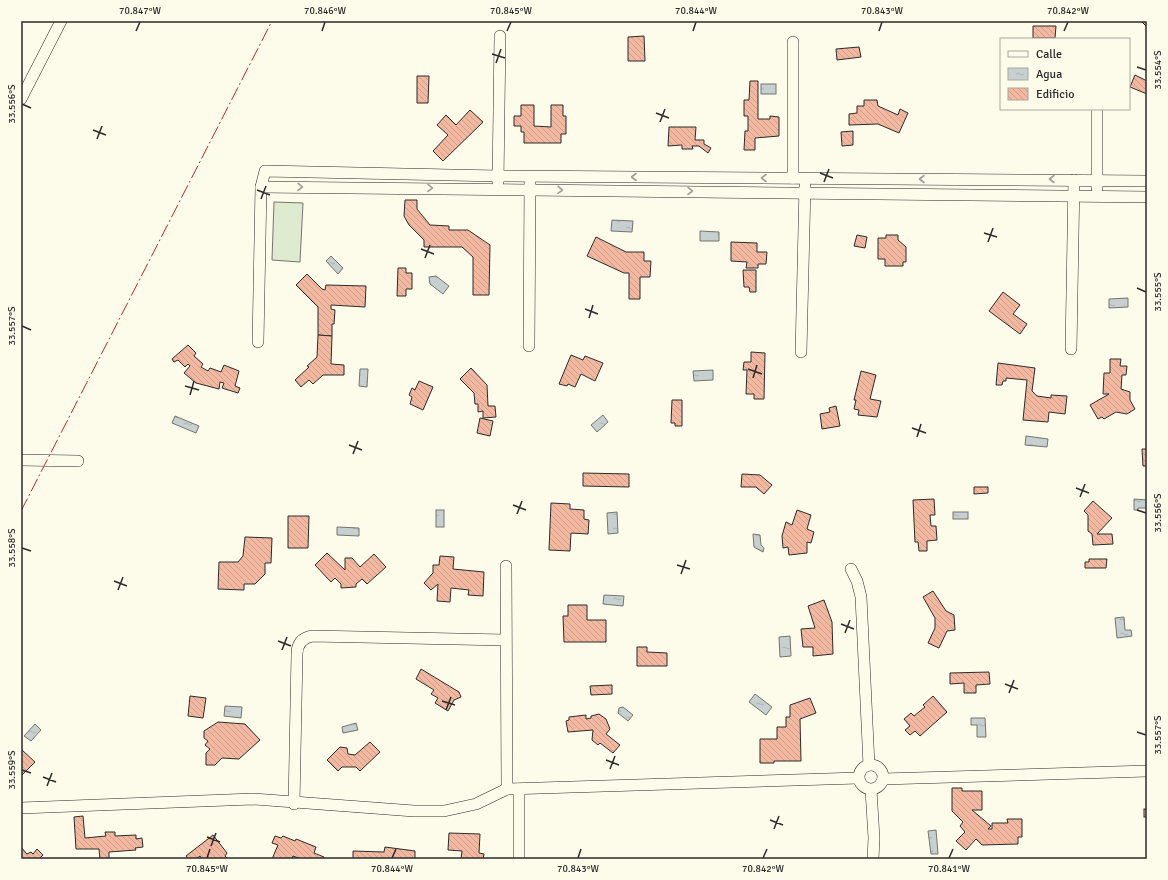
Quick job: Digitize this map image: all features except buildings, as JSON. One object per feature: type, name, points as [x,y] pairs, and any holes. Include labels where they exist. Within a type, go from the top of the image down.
[{"type":"street","points":[[21,99],[61,21]]},
{"type":"street","points":[[498,189],[500,36]]},
{"type":"street","points":[[793,42],[793,178]]},
{"type":"street","points":[[1097,110],[1097,196]]},
{"type":"street","points":[[258,342],[261,187],[265,171],[498,176],[1147,181]]},
{"type":"street","points":[[529,346],[530,176]]},
{"type":"street","points":[[801,352],[806,178]]},
{"type":"street","points":[[1071,349],[1074,180]]},
{"type":"street","points":[[261,187],[1147,197]]},
{"type":"street","points":[[21,460],[78,461]]},
{"type":"street","points":[[506,566],[505,640],[507,789]]},
{"type":"street","points":[[851,569],[857,581],[861,597],[869,765]]},
{"type":"street","points":[[294,804],[297,654],[299,645],[302,641],[312,636],[505,640]]},
{"type":"street","points":[[869,765],[880,769],[883,779],[879,787],[870,790],[863,787],[858,778],[862,768],[869,765]]},
{"type":"street","points":[[883,779],[1147,771]]},
{"type":"street","points":[[21,808],[253,799],[294,804],[414,812],[444,811],[476,804],[507,789],[858,778]]},
{"type":"street","points":[[519,789],[519,859]]},
{"type":"street","points":[[870,790],[874,838],[873,859]]},
{"type":"green space","points":[[274,202],[303,203],[300,262],[272,260]]},
{"type":"water","points":[[761,84],[776,84],[776,94],[761,94]]},
{"type":"water","points":[[612,220],[633,221],[632,232],[611,231]]},
{"type":"water","points":[[700,231],[719,232],[719,241],[700,241]]},
{"type":"water","points":[[331,256],[343,268],[338,274],[326,261]]},
{"type":"water","points":[[436,276],[449,286],[443,294],[430,284],[429,277]]},
{"type":"water","points":[[1128,298],[1128,307],[1109,308],[1109,299]]},
{"type":"water","points":[[360,369],[368,369],[367,387],[359,386]]},
{"type":"water","points":[[713,370],[713,380],[694,381],[693,371]]},
{"type":"water","points":[[603,415],[608,422],[597,432],[591,425]]},
{"type":"water","points":[[175,416],[199,426],[196,433],[172,423]]},
{"type":"water","points":[[1026,436],[1048,439],[1047,447],[1025,445]]},
{"type":"water","points":[[1134,499],[1147,500],[1147,508],[1138,508],[1138,510],[1134,510]]},
{"type":"water","points":[[436,510],[444,510],[444,527],[436,527]]},
{"type":"water","points":[[617,512],[618,533],[608,534],[607,513]]},
{"type":"water","points":[[953,512],[968,512],[968,519],[953,519]]},
{"type":"water","points":[[337,527],[359,528],[359,536],[337,535]]},
{"type":"water","points":[[753,534],[760,535],[761,545],[764,548],[763,552],[754,547]]},
{"type":"water","points":[[604,595],[624,596],[623,606],[603,604]]},
{"type":"water","points":[[1124,617],[1125,630],[1131,630],[1132,636],[1117,638],[1115,618]]},
{"type":"water","points":[[790,636],[791,656],[780,657],[779,637]]},
{"type":"water","points":[[755,694],[772,707],[766,715],[749,702]]},
{"type":"water","points":[[225,706],[242,707],[241,718],[224,716]]},
{"type":"water","points":[[623,707],[633,715],[628,721],[618,713],[619,708]]},
{"type":"water","points":[[971,718],[985,718],[986,737],[977,737],[977,725],[971,725]]},
{"type":"water","points":[[356,723],[358,730],[343,733],[342,727]]},
{"type":"water","points":[[35,724],[41,730],[31,741],[24,736]]},
{"type":"water","points":[[936,830],[938,854],[931,854],[928,831]]},
{"type":"power","points":[[21,511],[272,21]]}]
